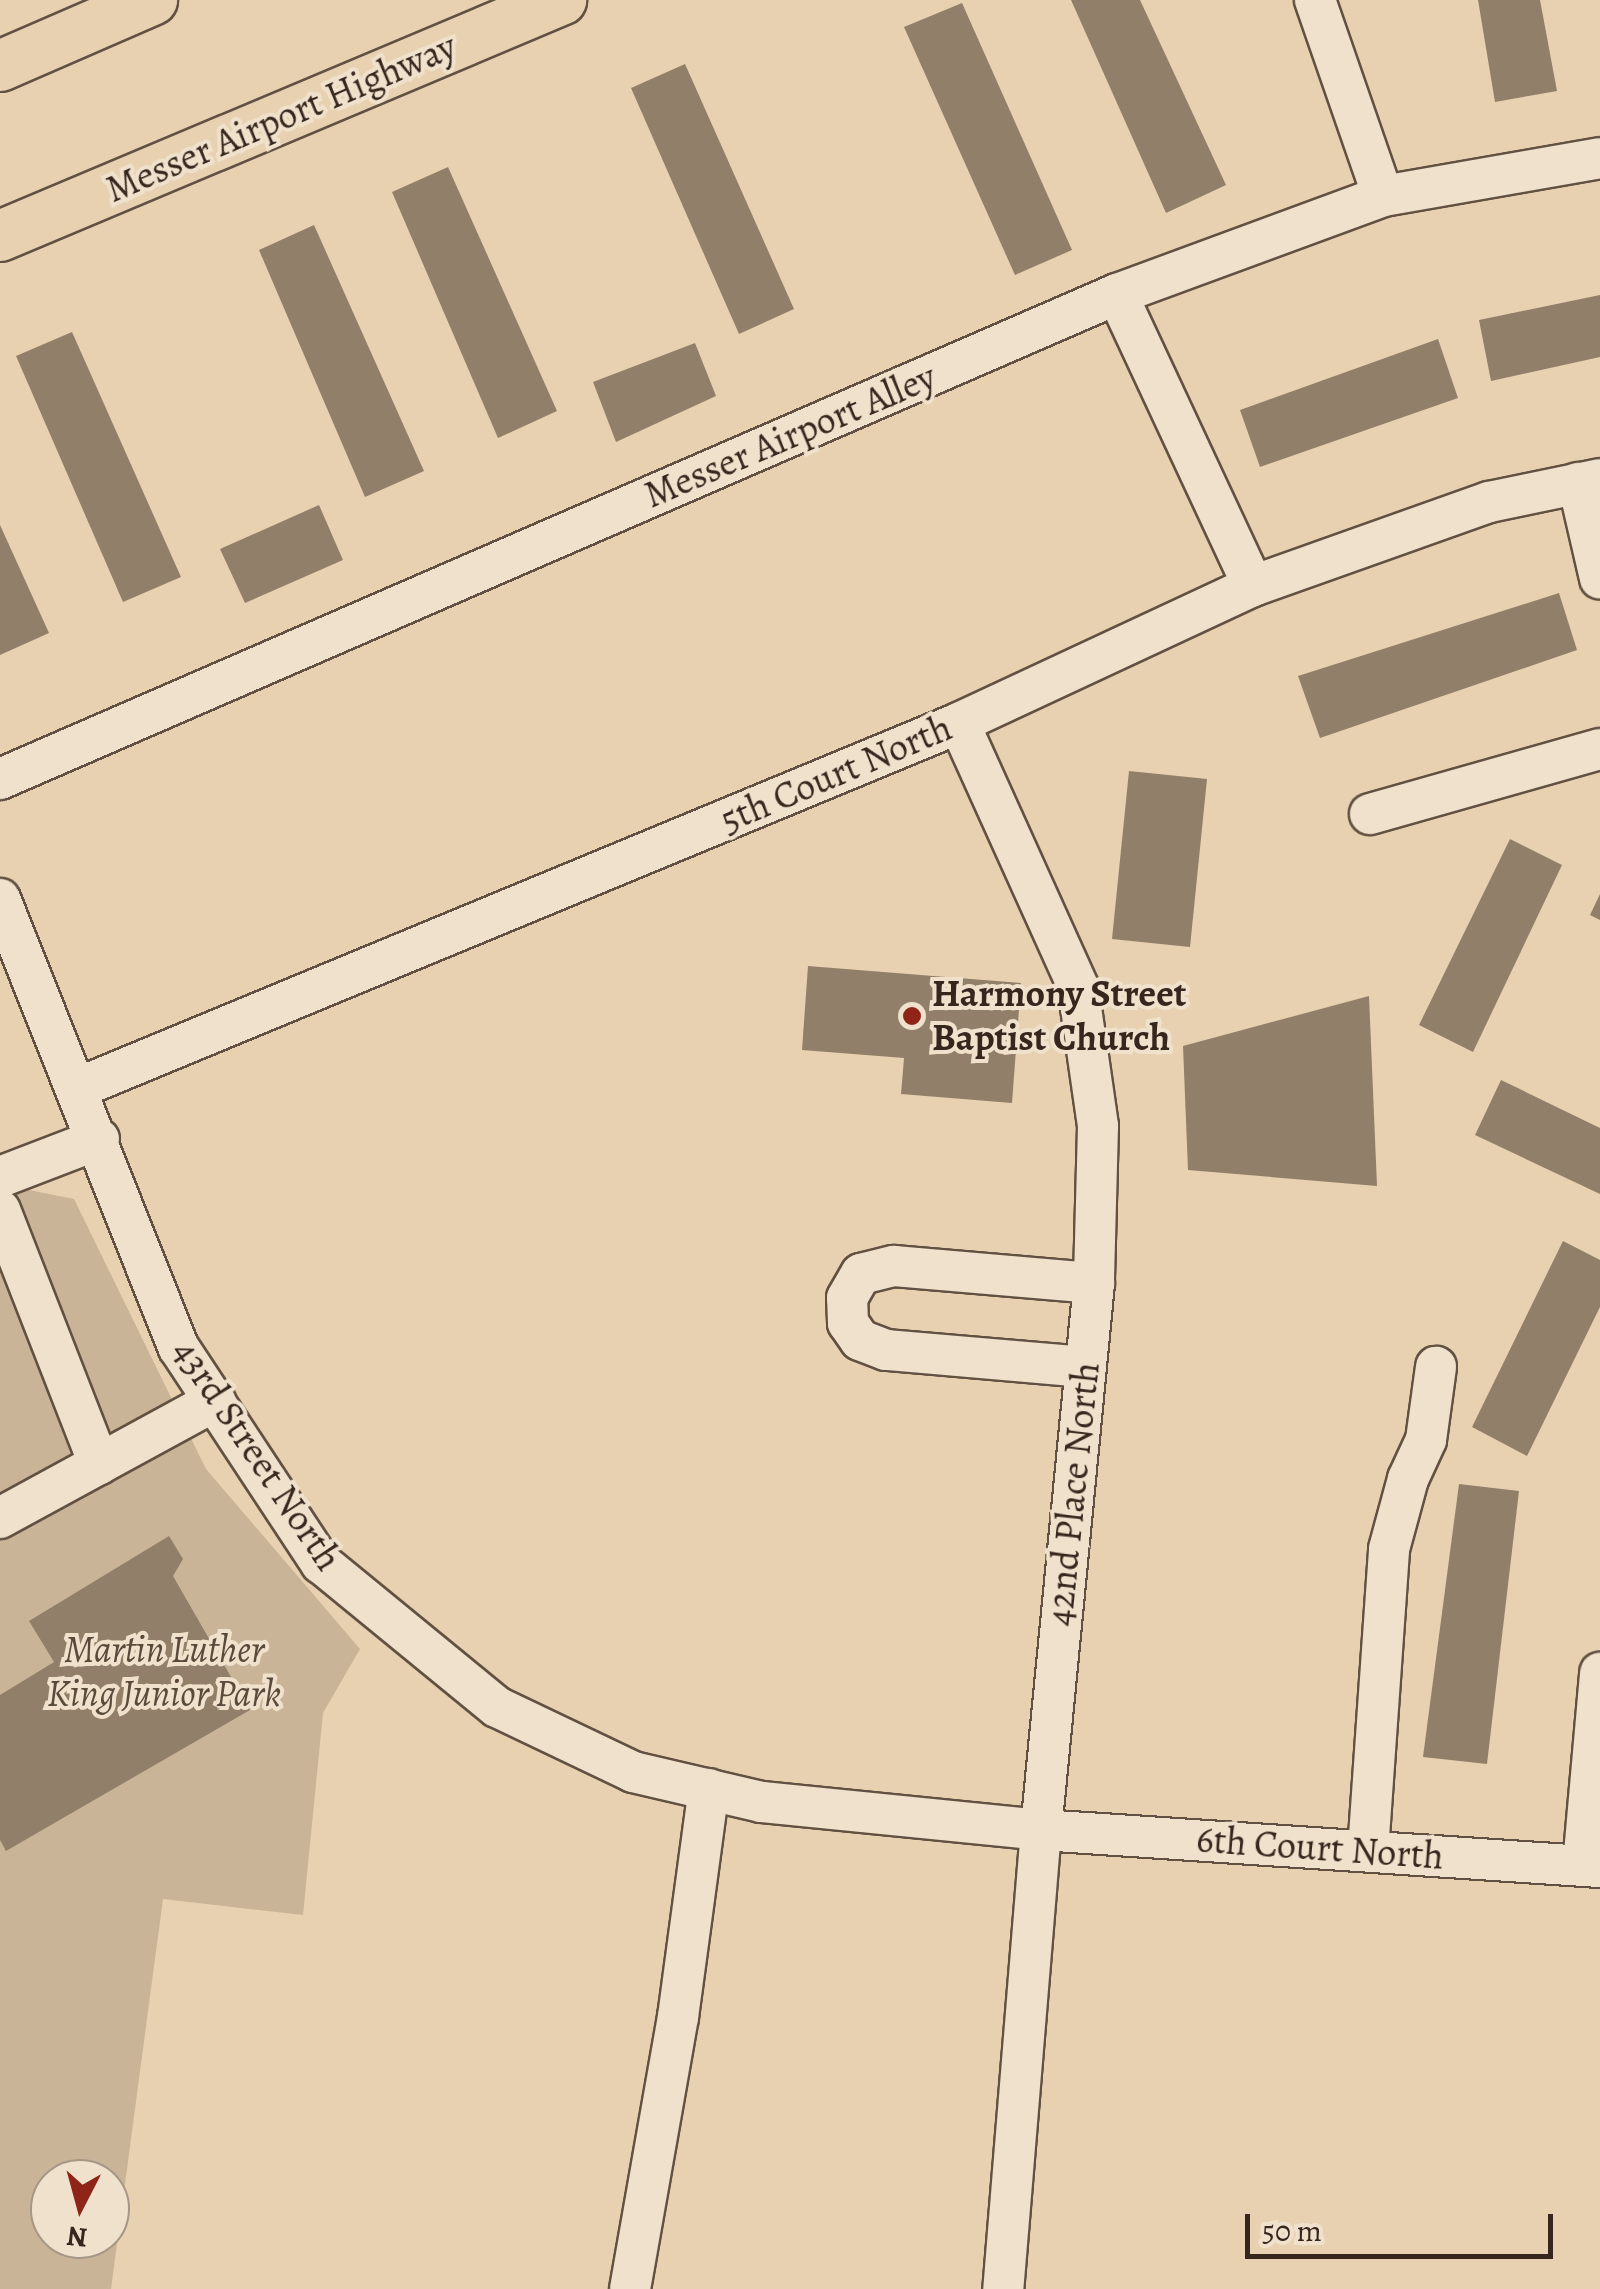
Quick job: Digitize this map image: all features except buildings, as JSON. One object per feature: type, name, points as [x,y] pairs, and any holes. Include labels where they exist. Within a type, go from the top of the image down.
[{"type":"main road","points":[[0,66],[152,0]]},
{"type":"main road","name":"Messer Airport Highway","points":[[0,236],[562,0]]},
{"type":"street","points":[[1315,0],[1383,196]]},
{"type":"street","name":"Messer Airport Alley","points":[[0,779],[1117,294],[1383,196],[1600,158]]},
{"type":"street","points":[[1117,294],[1253,586]]},
{"type":"street","points":[[1589,481],[1600,578]]},
{"type":"street","name":"5th Court North","points":[[78,1088],[959,723],[1253,586],[1489,502],[1589,481]]},
{"type":"street","name":"42nd Place North","points":[[959,723],[1078,987],[1098,1126],[1094,1282],[1041,1830],[1003,2289]]},
{"type":"street","points":[[1370,814],[1600,749]]},
{"type":"street","name":"43rd Street North","points":[[0,899],[99,1139],[179,1348],[321,1564],[497,1708],[634,1772],[762,1802],[1041,1830]]},
{"type":"street","points":[[0,1177],[99,1139]]},
{"type":"street","points":[[0,1210],[99,1464]]},
{"type":"street","points":[[1086,1368],[886,1350],[860,1340],[848,1322],[847,1298],[861,1274],[894,1266],[1094,1282]]},
{"type":"street","points":[[1368,1851],[1389,1549],[1408,1480],[1426,1440],[1436,1366]]},
{"type":"street","points":[[0,1517],[214,1401]]},
{"type":"street","points":[[1591,1866],[1600,1673]]},
{"type":"street","points":[[630,2289],[678,2017],[709,1790]]},
{"type":"street","name":"6th Court North","points":[[1041,1830],[1591,1866]]},
{"type":"green space","name":"Martin Luther King Junior Park","points":[[24,1189],[74,1199],[206,1469],[360,1649],[323,1713],[303,1915],[163,1899],[128,2159],[30,2159],[30,2259],[115,2259],[111,2289],[0,2289],[0,1199]]},
{"type":"place","name":"Harmony Street Baptist Church","points":[[912,1016]]}]
